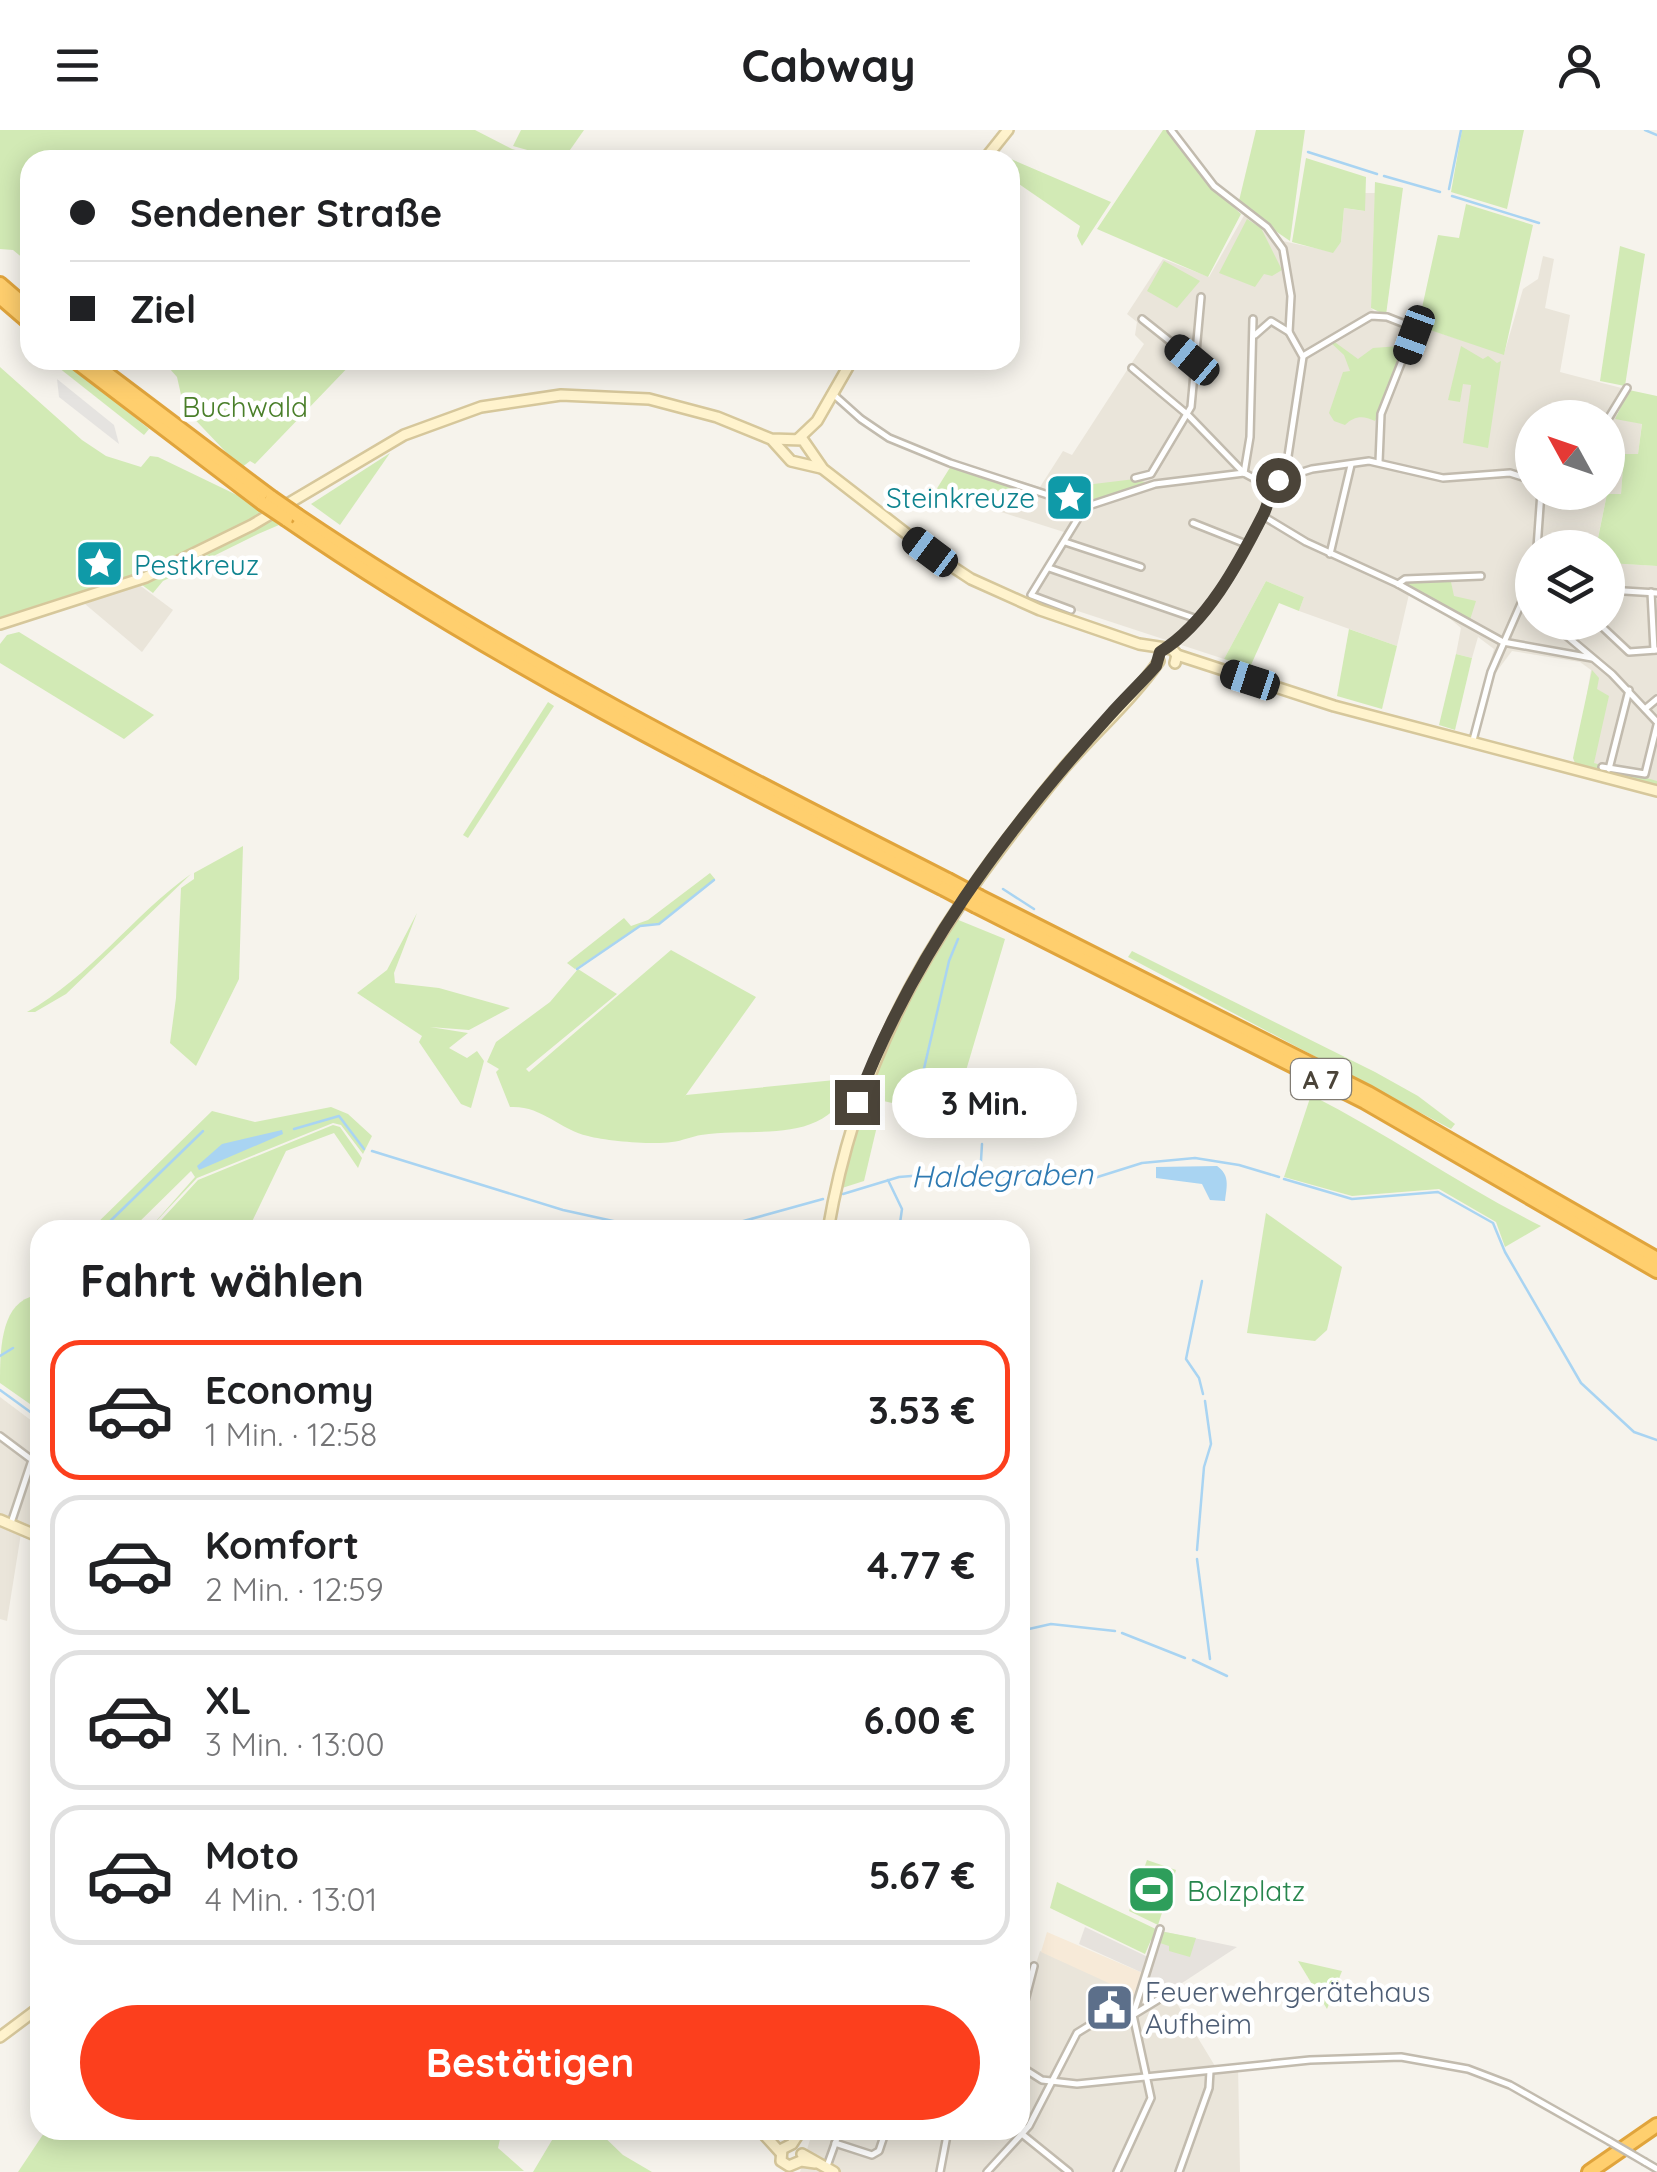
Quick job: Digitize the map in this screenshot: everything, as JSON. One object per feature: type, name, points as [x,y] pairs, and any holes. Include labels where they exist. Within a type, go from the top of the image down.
[{"type":"highway","points":[[0,284],[20,301]]},
{"type":"highway","points":[[0,297],[20,314]]},
{"type":"highway","name":"A 7","points":[[88,370],[403,596],[580,700],[1368,1093],[1657,1260]]},
{"type":"highway","name":"A 7","points":[[102,370],[255,486],[267,500]]},
{"type":"highway","points":[[214,447],[255,486]]},
{"type":"highway","points":[[216,481],[267,500]]},
{"type":"highway","name":"A 7","points":[[978,901],[1365,1102],[1657,1271]]},
{"type":"highway","points":[[1589,2172],[1657,2125]]},
{"type":"highway","points":[[1604,2172],[1657,2135]]},
{"type":"main road","points":[[992,150],[1008,130]]},
{"type":"main road","points":[[786,453],[817,421],[847,370]]},
{"type":"main road","points":[[0,624],[146,577],[252,525],[404,434],[481,407],[561,395],[649,399],[717,417],[771,439],[795,440],[810,449],[823,469],[920,544],[971,579],[1040,610],[1168,657],[1472,744],[1657,791]]},
{"type":"main road","points":[[801,463],[810,449],[817,421]]},
{"type":"main road","points":[[771,439],[791,461],[823,469]]},
{"type":"main road","points":[[830,1220],[850,1129],[868,1074],[904,993],[932,944],[1022,820],[1141,682],[1168,657]]},
{"type":"main road","points":[[5,1521],[30,1532]]},
{"type":"main road","points":[[0,2037],[30,2014]]},
{"type":"main road","points":[[771,2140],[791,2158],[815,2163],[829,2171]]},
{"type":"street","points":[[1171,130],[1226,198],[1279,241],[1289,285],[1289,332]]},
{"type":"street","points":[[1135,478],[1151,474],[1188,414],[1201,297]]},
{"type":"street","points":[[1253,338],[1267,322],[1289,316]]},
{"type":"street","points":[[1303,357],[1371,316],[1416,328],[1380,414],[1379,462]]},
{"type":"street","points":[[1142,319],[1196,362]]},
{"type":"street","points":[[1244,473],[1253,319]]},
{"type":"street","points":[[1278,322],[1289,332],[1303,357],[1285,476]]},
{"type":"street","points":[[1132,368],[1188,414],[1244,473],[1259,481],[1379,462],[1443,478],[1515,475]]},
{"type":"street","points":[[1620,400],[1627,388]]},
{"type":"street","points":[[832,397],[875,430],[902,443],[1085,507],[1155,484],[1244,473]]},
{"type":"street","points":[[1330,554],[1351,464]]},
{"type":"street","points":[[1168,657],[1246,545],[1263,516],[1274,481]]},
{"type":"street","points":[[1071,610],[1032,595],[1085,507]]},
{"type":"street","points":[[1263,516],[1503,642],[1592,658]]},
{"type":"street","points":[[1193,523],[1246,545]]},
{"type":"street","points":[[1065,542],[1141,567]]},
{"type":"street","points":[[1049,568],[1198,619]]},
{"type":"street","points":[[1398,584],[1405,579],[1481,576]]},
{"type":"street","points":[[1616,640],[1629,652],[1656,650],[1654,592],[1625,591]]},
{"type":"street","points":[[1472,744],[1483,696],[1515,615]]},
{"type":"street","points":[[1571,640],[1629,690],[1657,724],[1646,774],[1605,768],[1629,690]]},
{"type":"street","points":[[1645,709],[1657,699]]},
{"type":"street","points":[[0,1436],[30,1458]]},
{"type":"street","points":[[5,1521],[30,1465]]},
{"type":"street","points":[[1117,2172],[1149,2106],[1149,2079],[1134,2015],[1160,1929]]},
{"type":"street","points":[[1030,1981],[1034,1966]]},
{"type":"street","points":[[1030,2119],[1069,2042],[1081,2030],[1134,2015],[1174,1990]]},
{"type":"street","points":[[1030,2071],[1050,2082],[1149,2079],[1380,2057],[1436,2062],[1510,2084],[1657,2169]]},
{"type":"street","points":[[1179,2172],[1209,2088],[1210,2072]]},
{"type":"street","points":[[829,2171],[836,2140]]},
{"type":"street","points":[[835,2143],[872,2155],[879,2151],[883,2140]]},
{"type":"street","points":[[940,2172],[946,2140]]},
{"type":"street","points":[[988,2172],[1017,2140]]},
{"type":"street","points":[[1030,2140],[1070,2172]]},
{"type":"shaded area","points":[[1365,193],[1375,193],[1371,308],[1375,312],[1504,354],[1523,289],[1538,279],[1543,256],[1554,259],[1545,308],[1570,315],[1560,372],[1629,390],[1623,400],[1515,400],[1515,510],[1604,510],[1600,530],[1515,530],[1515,640],[1625,640],[1625,564],[1657,566],[1657,784],[1576,760],[1591,670],[1580,662],[1512,651],[1494,675],[1487,672],[1494,649],[1478,637],[1472,658],[1456,654],[1461,628],[1448,617],[1450,613],[1410,590],[1397,646],[1299,611],[1304,597],[1266,581],[1224,659],[1029,595],[1067,533],[998,511],[1021,481],[1040,487],[1063,451],[1072,455],[1144,344],[1135,335],[1137,322],[1127,314],[1163,259],[1209,277],[1246,212],[1278,240],[1333,252],[1341,242],[1344,208],[1364,211]]},
{"type":"shaded area","points":[[57,379],[114,425],[119,444],[59,397]]},
{"type":"shaded area","points":[[1625,417],[1642,423],[1638,454],[1625,455]]},
{"type":"shaded area","points":[[138,584],[173,610],[142,652],[85,604]]},
{"type":"shaded area","points":[[0,1397],[30,1420],[30,1531],[22,1527],[7,1621],[0,1619]]},
{"type":"shaded area","points":[[1085,1927],[1150,1958],[1145,1974],[1079,1944]]},
{"type":"shaded area","points":[[1160,1931],[1237,1947],[1156,2000],[1140,1997]]},
{"type":"shaded area","points":[[1047,1932],[1145,1974],[1137,1996],[1041,1952]]},
{"type":"shaded area","points":[[1040,1951],[1141,1997],[1156,2000],[1170,1992],[1215,2066],[1238,2065],[1240,2172],[800,2172],[810,2140],[1030,2140],[1030,1966],[1035,1967]]},
{"type":"green space","points":[[0,130],[475,130],[516,150],[20,150],[20,256],[13,250],[0,249]]},
{"type":"green space","points":[[521,130],[584,130],[570,150],[513,146]]},
{"type":"green space","points":[[1163,130],[1167,130],[1207,183],[1241,214],[1208,277],[1097,229]]},
{"type":"green space","points":[[1256,130],[1305,130],[1290,241],[1238,205]]},
{"type":"green space","points":[[1462,130],[1524,130],[1507,209],[1451,192]]},
{"type":"green space","points":[[1306,158],[1366,177],[1365,211],[1344,208],[1341,242],[1333,253],[1292,242]]},
{"type":"green space","points":[[1020,163],[1111,202],[1082,246],[1077,236],[1080,226],[1020,185]]},
{"type":"green space","points":[[1375,182],[1403,188],[1386,315],[1371,308]]},
{"type":"green space","points":[[1466,204],[1533,225],[1504,355],[1418,326],[1438,235],[1459,238]]},
{"type":"green space","points":[[1247,219],[1261,228],[1282,270],[1272,276],[1264,274],[1255,287],[1219,273]]},
{"type":"green space","points":[[1620,246],[1645,254],[1625,386],[1600,381]]},
{"type":"green space","points":[[1164,261],[1200,281],[1177,308],[1147,291]]},
{"type":"green space","points":[[1332,340],[1358,359],[1373,348],[1400,346],[1404,355],[1375,421],[1359,417],[1345,425],[1334,421],[1329,413],[1343,372],[1350,371]]},
{"type":"green space","points":[[1461,346],[1483,359],[1488,356],[1497,363],[1501,361],[1488,448],[1463,443],[1471,385],[1463,384],[1460,402],[1448,400]]},
{"type":"green space","name":"Buchwald","points":[[0,367],[82,440],[106,456],[141,467],[150,456],[158,457],[241,497],[262,512],[135,575],[0,619]]},
{"type":"green space","name":"Buchwald","points":[[62,370],[76,370],[149,429],[144,435]]},
{"type":"green space","name":"Buchwald","points":[[171,370],[345,370],[255,464],[250,461],[241,468],[184,408],[177,377]]},
{"type":"green space","points":[[1629,390],[1657,396],[1657,566],[1625,564],[1625,530],[1600,530],[1604,510],[1625,510],[1625,454],[1638,454],[1642,424],[1625,421],[1624,400]]},
{"type":"green space","points":[[390,453],[340,525],[311,504]]},
{"type":"green space","points":[[951,466],[1017,486],[998,511],[936,490]]},
{"type":"green space","points":[[1135,479],[1151,484],[1089,505],[1068,497],[1077,486]]},
{"type":"green space","points":[[270,518],[279,525],[163,581],[153,593],[138,582]]},
{"type":"green space","points":[[1266,581],[1304,597],[1299,611],[1279,603],[1250,667],[1224,659]]},
{"type":"green space","points":[[1451,582],[1454,596],[1476,601],[1469,623],[1405,585]]},
{"type":"green space","points":[[1349,629],[1397,646],[1382,709],[1337,696]]},
{"type":"green space","points":[[19,632],[154,715],[124,739],[0,663],[0,644],[7,635]]},
{"type":"green space","points":[[1456,654],[1472,658],[1455,730],[1439,725]]},
{"type":"green space","points":[[1592,670],[1599,678],[1597,689],[1609,696],[1594,763],[1657,781],[1657,788],[1576,766],[1573,758]]},
{"type":"green space","points":[[548,702],[554,706],[468,838],[463,835]]},
{"type":"green space","points":[[243,846],[239,979],[196,1066],[170,1043],[181,888],[194,879],[194,873]]},
{"type":"green space","points":[[710,873],[715,879],[659,923],[640,926],[575,969],[567,963],[624,918],[631,926],[648,920]]},
{"type":"green space","points":[[191,874],[66,994],[35,1012],[27,1012],[71,982]]},
{"type":"green space","points":[[417,913],[394,973],[395,983],[439,988],[510,1008],[469,1030],[430,1027],[468,1033],[449,1048],[467,1058],[477,1051],[484,1061],[471,1108],[461,1104],[419,1042],[422,1036],[357,993],[387,970]]},
{"type":"green space","points":[[951,920],[1005,939],[965,1074],[974,1105],[1079,1093],[982,1111],[970,1108],[958,1123],[936,1113],[866,1097],[903,1006]]},
{"type":"green space","points":[[671,950],[756,997],[683,1099],[686,1095],[855,1078],[843,1100],[828,1115],[790,1129],[701,1135],[653,1143],[588,1136],[541,1113],[510,1107],[496,1072],[499,1069],[487,1062],[496,1042],[550,1002],[578,969],[617,994],[526,1069],[529,1072]]},
{"type":"green space","points":[[1132,951],[1375,1072],[1418,1096],[1455,1124],[1451,1129],[1128,957]]},
{"type":"green space","points":[[1311,1095],[1541,1226],[1505,1247],[1496,1222],[1439,1189],[1352,1196],[1284,1177]]},
{"type":"green space","points":[[861,1103],[882,1105],[864,1181],[842,1188]]},
{"type":"green space","points":[[331,1107],[348,1114],[372,1136],[363,1154],[341,1125],[333,1123],[197,1178],[157,1220],[195,1177],[191,1171],[141,1220],[100,1220],[212,1111],[255,1122]]},
{"type":"green space","points":[[333,1125],[340,1127],[362,1158],[358,1168],[334,1133],[286,1151],[253,1220],[161,1220],[198,1180]]},
{"type":"green space","points":[[1266,1213],[1342,1267],[1327,1330],[1315,1341],[1247,1333]]},
{"type":"green space","points":[[30,1297],[30,1404],[0,1383],[4,1333],[20,1302]]},
{"type":"green space","name":"Bolzplatz","points":[[1147,1860],[1176,1870],[1158,1925],[1129,1911]]},
{"type":"green space","points":[[1057,1882],[1160,1931],[1196,1938],[1190,1957],[1151,1940],[1145,1954],[1050,1908]]},
{"type":"green space","points":[[1298,1961],[1342,1971],[1327,2009]]},
{"type":"green space","points":[[39,2140],[500,2140],[498,2148],[524,2171],[18,2172]]},
{"type":"green space","points":[[552,2140],[607,2140],[623,2155],[652,2172],[533,2172]]},
{"type":"water","points":[[282,1130],[283,1134],[199,1170],[197,1166],[222,1144]]},
{"type":"water","points":[[1217,1166],[1226,1177],[1225,1201],[1210,1200],[1202,1184],[1156,1178],[1156,1167]]},
{"type":"waterway","points":[[1449,189],[1461,130]]},
{"type":"waterway","points":[[1645,130],[1657,135]]},
{"type":"waterway","points":[[1308,152],[1377,174]]},
{"type":"waterway","points":[[1384,176],[1440,192]]},
{"type":"waterway","points":[[1452,196],[1539,223]]},
{"type":"waterway","points":[[577,969],[640,926],[659,924],[714,880]]},
{"type":"waterway","points":[[1003,889],[1034,909]]},
{"type":"waterway","points":[[916,1103],[949,961],[958,939]]},
{"type":"waterway","name":"Haldegraben","points":[[294,1129],[339,1116],[364,1149]]},
{"type":"waterway","points":[[111,1220],[203,1131]]},
{"type":"waterway","points":[[980,1177],[982,1144]]},
{"type":"waterway","name":"Haldegraben","points":[[372,1151],[563,1210],[608,1220]]},
{"type":"waterway","name":"Haldegraben","points":[[843,1194],[899,1177],[936,1174],[1088,1180],[1142,1163],[1195,1158],[1279,1177]]},
{"type":"waterway","name":"Haldegraben","points":[[1284,1179],[1352,1199],[1438,1192],[1493,1223],[1505,1252],[1581,1383],[1634,1432],[1657,1440]]},
{"type":"waterway","points":[[888,1180],[902,1209],[900,1220]]},
{"type":"waterway","name":"Haldegraben","points":[[747,1220],[823,1199]]},
{"type":"waterway","points":[[1202,1281],[1186,1359],[1199,1378],[1203,1394]]},
{"type":"waterway","points":[[0,1356],[13,1348]]},
{"type":"waterway","name":"Haldegraben","points":[[0,1390],[30,1412]]},
{"type":"waterway","points":[[1197,1550],[1204,1467],[1211,1444],[1205,1401]]},
{"type":"waterway","points":[[1197,1559],[1210,1659]]},
{"type":"waterway","points":[[1030,1629],[1051,1624],[1115,1631]]},
{"type":"waterway","points":[[1122,1633],[1185,1658]]},
{"type":"waterway","points":[[1193,1660],[1227,1676]]},
{"type":"place","name":"Steinkreuze","points":[[1070,497]]},
{"type":"place","name":"Pestkreuz","points":[[99,564]]},
{"type":"place","name":"Bolzplatz","points":[[1152,1890]]},
{"type":"place","name":"Feuerwehrgerätehaus Aufheim","points":[[1110,2007]]},
{"type":"route","points":[[857,1102],[904,993],[951,915],[1077,753],[1156,666],[1160,652],[1183,636],[1209,605],[1263,516],[1274,481],[1278,480]]}]
